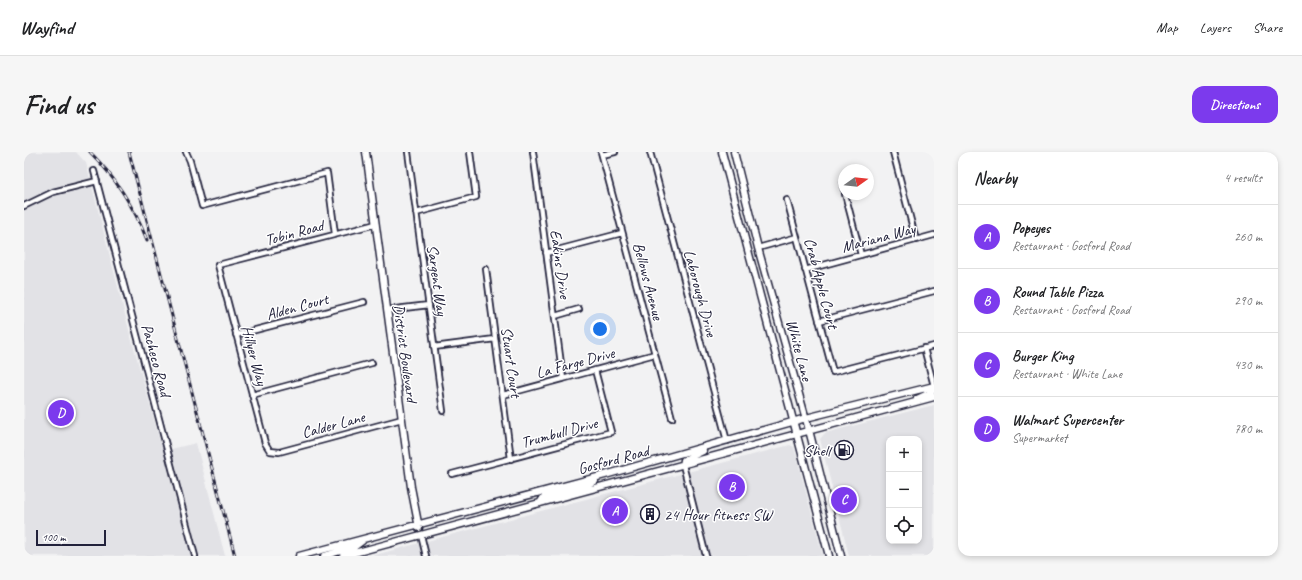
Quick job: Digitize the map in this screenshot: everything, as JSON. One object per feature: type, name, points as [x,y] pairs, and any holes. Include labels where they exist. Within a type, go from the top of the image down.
[{"type":"main road","name":"District Boulevard","points":[[366,152],[411,487],[421,535]]},
{"type":"main road","name":"White Lane","points":[[722,152],[829,556]]},
{"type":"main road","name":"White Lane","points":[[734,152],[758,248],[806,418],[841,556]]},
{"type":"main road","name":"Gosford Road","points":[[299,556],[314,554],[605,475],[806,418],[934,386]]},
{"type":"main road","points":[[889,410],[932,392],[934,386]]},
{"type":"main road","name":"Gosford Road","points":[[343,556],[934,397]]},
{"type":"main road","points":[[683,465],[684,460],[721,442]]},
{"type":"main road","points":[[540,503],[544,497],[586,485],[605,475]]},
{"type":"main road","points":[[324,556],[354,547],[365,539]]},
{"type":"street","points":[[186,152],[190,161],[202,206],[327,173],[335,234]]},
{"type":"street","name":"Sargent Way","points":[[408,152],[443,411]]},
{"type":"street","points":[[416,213],[476,197],[470,152]]},
{"type":"street","name":"Eakins Drive","points":[[533,152],[563,379]]},
{"type":"street","points":[[601,154],[615,152]]},
{"type":"street","name":"Laborough Drive","points":[[650,152],[727,441]]},
{"type":"street","points":[[893,152],[916,240]]},
{"type":"street","name":"Bellows Avenue","points":[[601,154],[672,418]]},
{"type":"street","name":"Pacheco Road","points":[[94,171],[195,556]]},
{"type":"street","points":[[24,206],[53,192],[96,181]]},
{"type":"street","name":"Crab Apple Court","points":[[787,200],[833,372],[924,348]]},
{"type":"street","points":[[847,200],[861,255]]},
{"type":"street","name":"Tobin Road","points":[[218,265],[376,224]]},
{"type":"street","points":[[546,253],[622,233]]},
{"type":"street","name":"Mariana Way","points":[[805,270],[934,235]]},
{"type":"street","points":[[758,248],[797,237]]},
{"type":"street","name":"Hillyer Way","points":[[218,265],[265,443],[270,451]]},
{"type":"street","name":"Stuart Court","points":[[486,269],[512,458]]},
{"type":"street","points":[[819,321],[934,290]]},
{"type":"street","name":"Alden Court","points":[[236,335],[364,302]]},
{"type":"street","points":[[388,310],[429,305]]},
{"type":"street","points":[[555,316],[579,309]]},
{"type":"street","points":[[434,347],[496,339]]},
{"type":"street","points":[[934,346],[924,348],[934,386]]},
{"type":"street","name":"La Farge Drive","points":[[503,395],[655,354]]},
{"type":"street","points":[[252,395],[372,363]]},
{"type":"street","name":"Trumbull Drive","points":[[452,474],[612,432],[595,370]]},
{"type":"street","name":"Calder Lane","points":[[270,451],[279,452],[402,419]]},
{"type":"street","points":[[683,465],[706,556]]},
{"type":"street","name":"District Boulevard","points":[[421,535],[426,556]]},
{"type":"shaded area","points":[[24,152],[76,152],[86,163],[129,330],[163,451],[196,443],[225,556],[24,556]]},
{"type":"shaded area","points":[[934,405],[934,556],[849,556],[820,439],[825,433]]},
{"type":"shaded area","points":[[790,445],[794,447],[823,556],[371,556]]},
{"type":"railway","points":[[90,152],[116,182],[130,204],[147,240]]},
{"type":"railway","points":[[129,152],[235,556]]},
{"type":"place","name":"Walmart Supercenter","points":[[61,413]]},
{"type":"place","name":"Shell","points":[[844,450]]},
{"type":"place","name":"Round Table Pizza","points":[[732,487]]},
{"type":"place","name":"Burger King","points":[[844,500]]},
{"type":"place","name":"Popeyes","points":[[615,511]]},
{"type":"place","name":"24 Hour fitness SW","points":[[650,514]]}]
